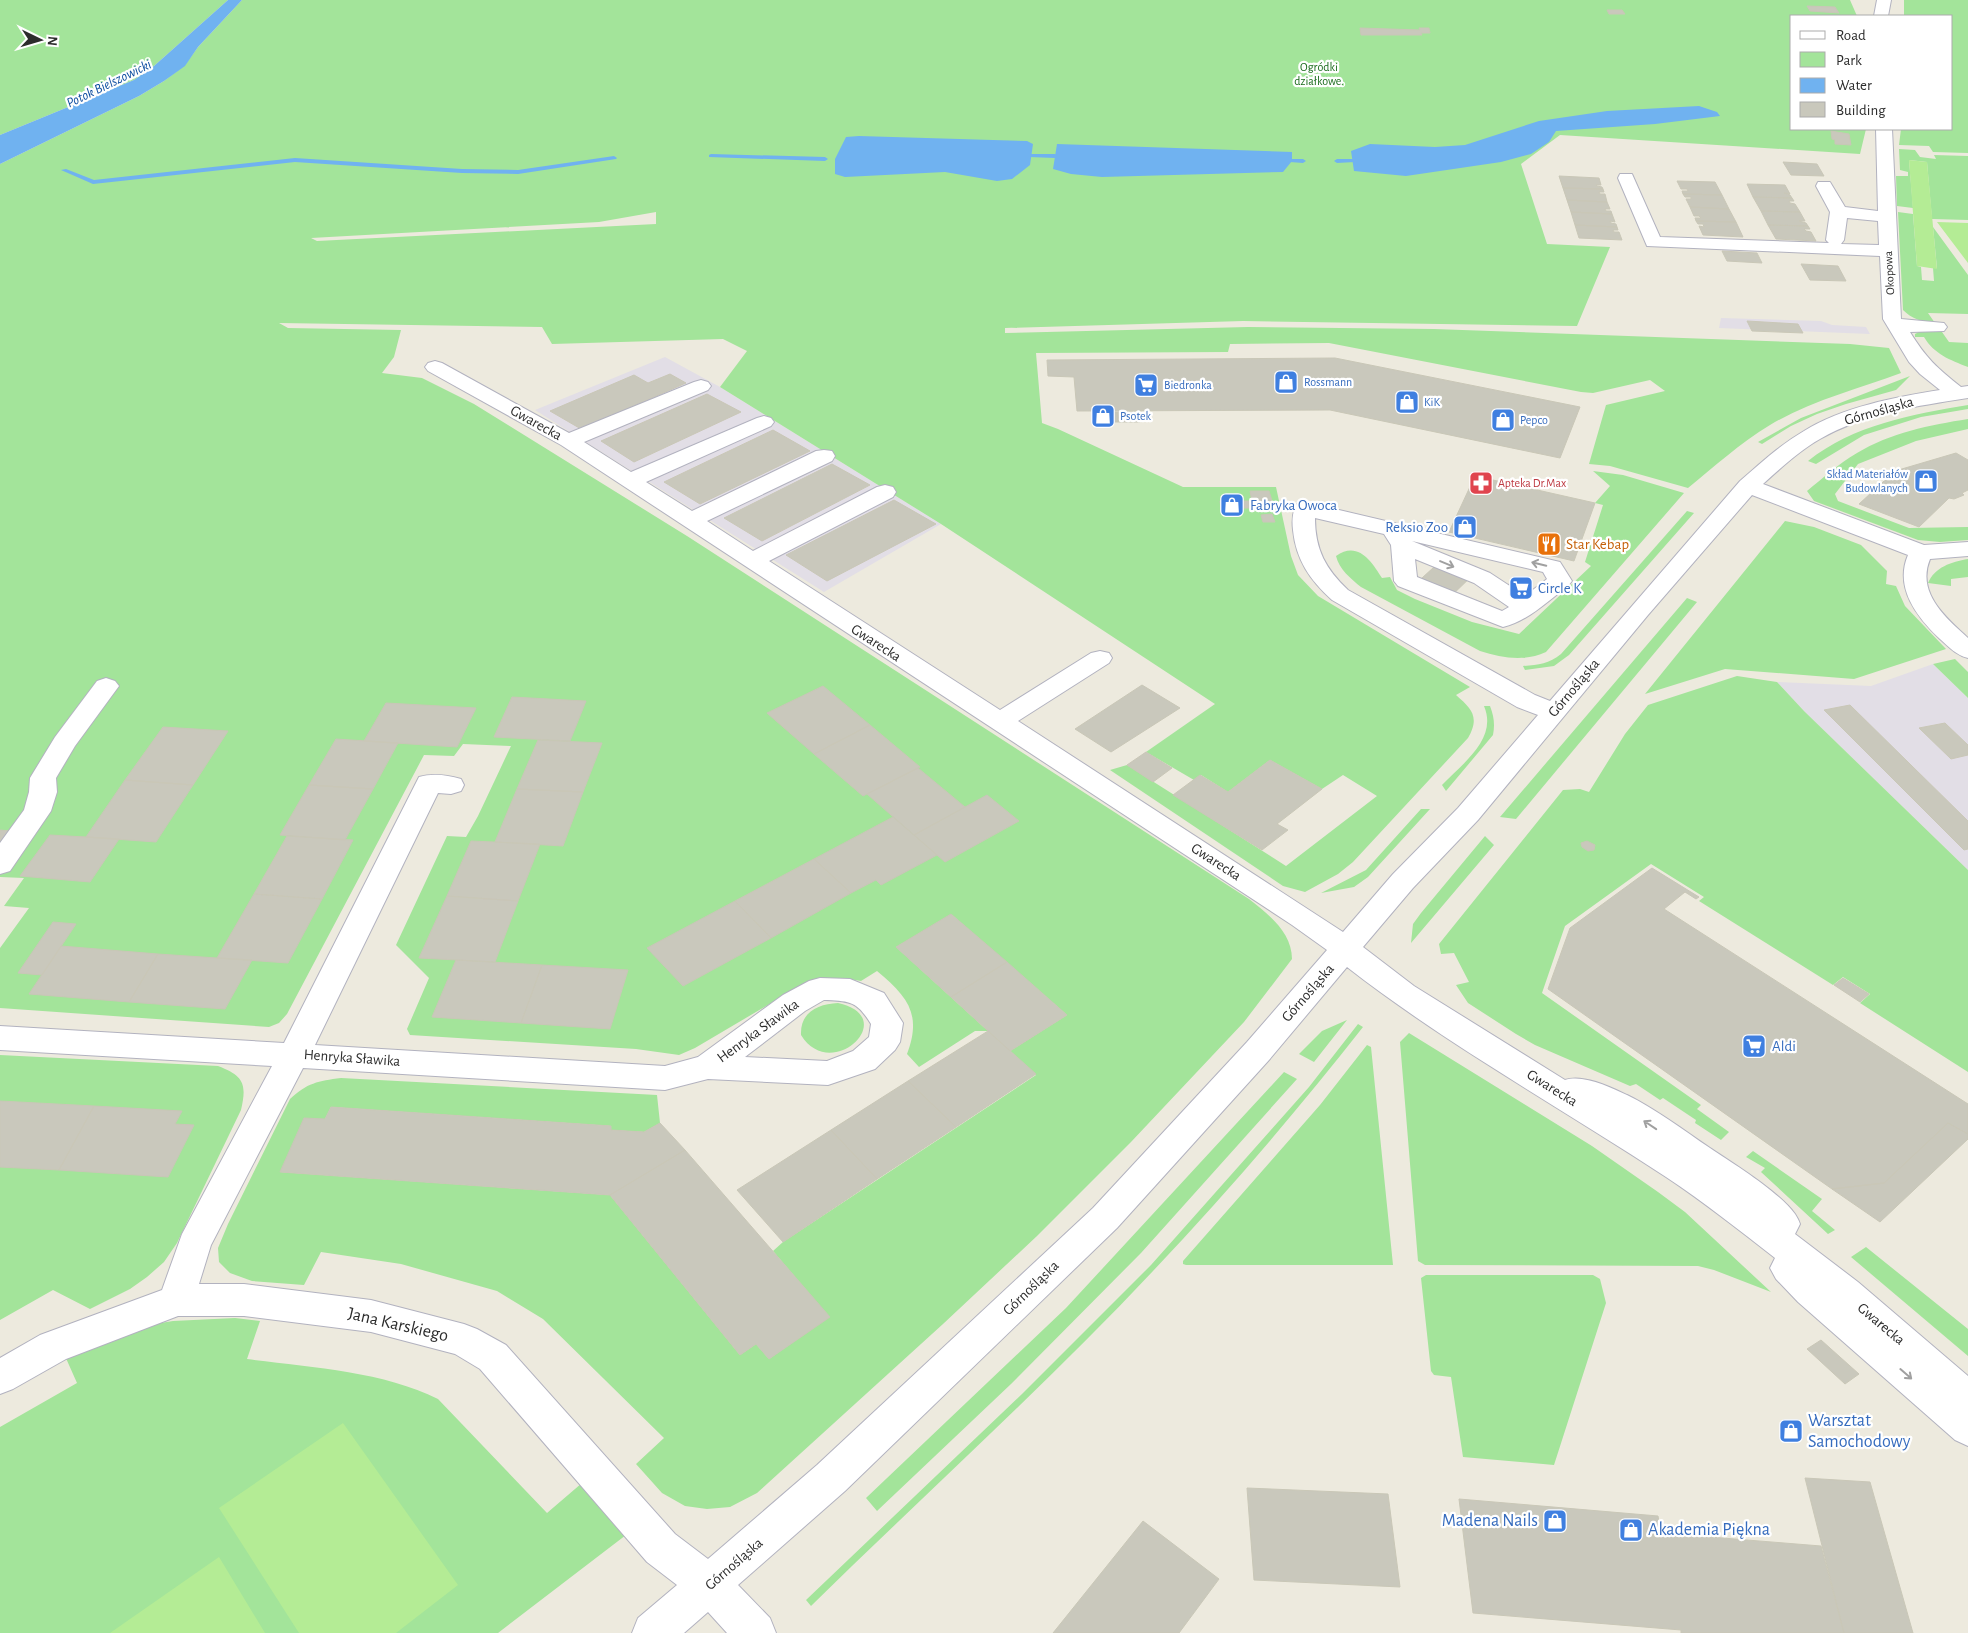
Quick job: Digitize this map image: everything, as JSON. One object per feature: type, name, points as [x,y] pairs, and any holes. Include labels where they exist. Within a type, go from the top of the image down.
[{"type":"street","points":[[1881,15],[1884,0]]},
{"type":"street","name":"Okopowa","points":[[1884,130],[1882,138],[1890,310],[1892,319],[1916,358],[1927,370],[1962,393]]},
{"type":"street","points":[[1626,178],[1653,242],[1888,251]]},
{"type":"street","points":[[1824,186],[1838,212],[1835,240]]},
{"type":"street","points":[[1838,212],[1886,217]]},
{"type":"street","points":[[1896,326],[1936,327]]},
{"type":"street","name":"Gwarecka","points":[[435,367],[568,441],[1302,918],[1326,934],[1403,994],[1679,1168],[1734,1206],[1845,1293],[1968,1399]]},
{"type":"street","points":[[568,441],[702,386]]},
{"type":"street","name":"Górnośląska","points":[[653,1633],[710,1585],[866,1446],[1105,1218],[1258,1051],[1403,881],[1468,814],[1640,610],[1748,486],[1781,456],[1813,434],[1854,416],[1880,408],[1962,393]]},
{"type":"street","points":[[629,481],[764,422]]},
{"type":"street","points":[[689,521],[824,456]]},
{"type":"street","points":[[1748,486],[1922,552],[1946,552],[1968,549]]},
{"type":"street","points":[[751,561],[885,492]]},
{"type":"street","points":[[1399,546],[1552,567],[1560,581],[1521,609],[1399,546],[1305,509],[1304,531],[1311,562],[1324,581],[1340,595],[1526,701],[1555,712]]},
{"type":"street","points":[[1922,552],[1915,569],[1916,592],[1922,605],[1968,651]]},
{"type":"street","points":[[999,722],[1100,658]]},
{"type":"street","points":[[0,864],[37,811],[43,792],[43,778],[47,771],[64,743],[106,686]]},
{"type":"street","name":"Henryka Sławika","points":[[176,1300],[194,1244],[294,1055],[429,783],[451,785]]},
{"type":"street","name":"Henryka Sławika","points":[[0,1038],[665,1078],[708,1067],[828,1073],[864,1060],[884,1042],[887,1023],[873,1002],[850,990],[820,989],[794,1002],[708,1067]]},
{"type":"street","points":[[1547,1086],[1585,1092],[1624,1108],[1744,1188],[1781,1223],[1845,1293]]},
{"type":"street","points":[[1734,1206],[1780,1260],[1811,1291],[1968,1428]]},
{"type":"street","name":"Jana Karskiego","points":[[0,1377],[54,1347],[176,1300],[244,1300],[294,1305],[371,1316],[464,1340],[493,1357],[661,1548],[710,1585],[755,1633]]},
{"type":"shaded area","points":[[1721,318],[1821,321],[1832,325],[1866,327],[1870,334],[1719,328]]},
{"type":"shaded area","points":[[665,357],[720,387],[941,524],[824,592],[535,410]]},
{"type":"shaded area","points":[[1933,664],[1968,698],[1968,870],[1804,711],[1777,682],[1871,686]]},
{"type":"green space","points":[[0,0],[228,0],[154,66],[134,80],[0,135]]},
{"type":"green space","name":"Ogródki działkowe.","points":[[242,0],[1850,0],[1857,15],[1790,15],[1790,130],[1866,130],[1860,154],[1560,135],[1521,164],[1547,244],[1610,247],[1577,326],[1243,321],[1005,328],[1005,333],[1248,327],[1434,329],[1850,344],[1889,348],[1901,373],[1818,402],[1770,425],[1748,439],[1688,488],[1610,466],[1589,464],[1606,405],[1665,391],[1650,380],[1593,393],[1581,392],[1329,343],[1230,344],[1228,352],[1036,353],[1042,423],[1183,487],[1276,487],[1291,556],[1298,575],[1318,596],[1470,687],[1456,695],[1470,709],[1474,719],[1472,731],[1468,738],[1353,862],[1338,874],[1305,892],[1283,886],[1110,770],[1127,765],[1286,866],[1377,796],[1343,775],[1322,789],[1270,760],[1228,792],[1201,775],[1194,780],[1146,752],[1215,704],[941,524],[720,387],[747,351],[723,339],[552,344],[542,327],[279,323],[288,328],[401,330],[394,357],[382,373],[422,378],[474,404],[687,536],[1249,899],[1278,924],[1288,940],[1292,959],[1244,1022],[1131,1142],[1037,1236],[757,1493],[730,1507],[707,1509],[685,1506],[662,1493],[636,1464],[664,1438],[543,1319],[497,1291],[401,1264],[321,1252],[304,1285],[252,1281],[230,1273],[219,1262],[218,1248],[228,1224],[290,1099],[302,1089],[313,1084],[341,1078],[657,1095],[660,1123],[644,1132],[611,1130],[611,1126],[331,1107],[325,1119],[280,1172],[610,1195],[740,1355],[756,1344],[769,1359],[829,1317],[773,1251],[783,1242],[1036,1075],[1010,1051],[1067,1015],[952,915],[896,947],[988,1031],[975,1031],[919,1067],[907,1054],[913,1028],[909,1007],[897,989],[877,971],[861,981],[843,978],[826,979],[778,999],[695,1048],[679,1055],[636,1049],[410,1035],[407,1029],[429,978],[396,945],[447,836],[466,837],[511,746],[463,744],[454,756],[424,755],[287,1014],[279,1023],[269,1027],[0,1008],[0,948],[29,908],[4,906],[24,878],[0,877],[0,164],[139,96],[164,81],[185,65],[198,47]],"holes":[[[656,212],[656,224],[317,241],[311,238],[599,222]]]},
{"type":"green space","points":[[1904,0],[1968,0],[1968,153],[1933,152],[1929,146],[1899,145],[1901,130],[1953,130],[1953,15],[1904,15]]},
{"type":"green space","points":[[1899,149],[1915,150],[1920,157],[1936,159],[1934,155],[1968,156],[1968,220],[1932,219],[1927,162],[1909,160],[1913,208],[1897,206],[1896,176],[1908,176],[1908,172],[1900,170]]},
{"type":"green space","points":[[1909,160],[1927,162],[1937,269],[1917,266]]},
{"type":"green space","points":[[1898,212],[1913,214],[1917,266],[1921,267],[1922,280],[1934,281],[1933,268],[1937,268],[1933,227],[1968,275],[1968,314],[1928,313],[1935,323],[1917,320],[1903,310]]},
{"type":"green space","points":[[1937,222],[1968,223],[1968,263]]},
{"type":"green space","points":[[1919,332],[1942,332],[1949,342],[1968,343],[1968,367],[1938,352],[1924,337],[1915,337],[1915,334]]},
{"type":"green space","points":[[1910,376],[1896,390],[1817,414],[1791,426],[1762,444],[1758,442],[1801,418]]},
{"type":"green space","points":[[1968,405],[1968,409],[1921,417],[1864,435],[1816,464],[1808,461],[1844,438],[1884,423],[1926,412]]},
{"type":"green space","points":[[1968,419],[1968,429],[1916,441],[1858,464],[1835,494],[1838,501],[1909,528],[1968,527],[1968,540],[1940,542],[1918,540],[1814,501],[1807,491],[1850,457],[1883,440],[1925,427]]},
{"type":"green space","points":[[1593,471],[1623,475],[1684,493],[1546,652],[1538,655],[1513,658],[1496,656],[1480,651],[1361,587],[1346,573],[1336,556],[1351,550],[1358,552],[1369,560],[1382,578],[1390,577],[1397,590],[1472,622],[1519,634],[1591,566],[1585,562],[1603,505],[1595,503],[1610,486]]},
{"type":"green space","points":[[1687,511],[1694,513],[1569,655],[1554,666],[1525,670],[1523,666],[1543,663],[1561,654]]},
{"type":"green space","points":[[1785,521],[1814,527],[1861,545],[1887,571],[1886,584],[1896,586],[1905,606],[1946,649],[1854,679],[1725,669],[1645,694]]},
{"type":"green space","points":[[1968,559],[1968,577],[1951,579],[1951,586],[1928,583],[1931,577],[1944,566]]},
{"type":"green space","points":[[1687,598],[1697,602],[1516,819],[1500,817]]},
{"type":"green space","points":[[1955,659],[1968,672],[1968,698],[1933,664]]},
{"type":"green space","points":[[1737,676],[1777,682],[1804,711],[1968,870],[1968,1072],[1860,1003],[1870,994],[1843,977],[1833,985],[1699,901],[1704,897],[1651,864],[1565,926],[1542,993],[1701,1105],[1697,1109],[1729,1132],[1721,1140],[1695,1123],[1696,1120],[1663,1098],[1660,1100],[1636,1084],[1630,1086],[1535,1045],[1468,1003],[1456,985],[1469,982],[1454,953],[1441,954],[1439,944],[1563,790],[1580,789],[1589,792],[1625,734],[1648,705]]},
{"type":"green space","points":[[1484,706],[1490,706],[1494,724],[1493,735],[1446,791],[1442,785],[1476,750],[1482,740],[1487,718]]},
{"type":"green space","points":[[1421,809],[1430,809],[1368,877],[1354,887],[1321,893],[1366,870]]},
{"type":"green space","points":[[1485,836],[1494,845],[1411,943],[1413,924]]},
{"type":"green space","points":[[838,1003],[856,1010],[863,1021],[862,1032],[855,1043],[843,1050],[828,1053],[814,1048],[801,1035],[801,1027],[804,1020],[807,1015],[817,1008]]},
{"type":"green space","points":[[1347,1020],[1314,1062],[1299,1054],[1322,1031]]},
{"type":"green space","points":[[1358,1024],[1363,1027],[1313,1090],[1235,1182],[1153,1271],[1070,1357],[811,1606],[806,1600],[1022,1394],[1151,1265],[1309,1087]]},
{"type":"green space","points":[[1409,1033],[1592,1146],[1658,1192],[1685,1212],[1771,1292],[1714,1270],[1698,1266],[1425,1265],[1418,1261],[1400,1042]]},
{"type":"green space","points":[[1367,1045],[1371,1047],[1393,1265],[1183,1264],[1183,1261],[1320,1105]]},
{"type":"green space","points":[[0,1055],[218,1066],[238,1077],[243,1087],[244,1094],[241,1110],[177,1243],[164,1262],[130,1289],[90,1309],[53,1290],[0,1320]]},
{"type":"green space","points":[[1284,1072],[1297,1079],[1141,1253],[1011,1384],[877,1511],[866,1498],[1066,1308]]},
{"type":"green space","points":[[1753,1151],[1822,1199],[1812,1211],[1835,1230],[1828,1234],[1761,1172],[1765,1168],[1746,1157]]},
{"type":"green space","points":[[1866,1247],[1968,1329],[1968,1356],[1851,1257]]},
{"type":"green space","points":[[1426,1275],[1593,1275],[1600,1279],[1606,1303],[1554,1465],[1463,1457],[1451,1377],[1434,1375],[1431,1371],[1421,1278]]},
{"type":"green space","points":[[235,1318],[260,1321],[247,1359],[369,1376],[394,1382],[438,1399],[547,1513],[582,1483],[626,1535],[498,1633],[0,1633],[0,1427],[77,1383],[65,1356],[124,1329],[173,1321]]},
{"type":"green space","points":[[343,1423],[458,1585],[396,1633],[299,1633],[219,1508]]},
{"type":"green space","points":[[219,1557],[265,1633],[110,1633]]},
{"type":"water","points":[[228,0],[242,0],[198,47],[185,66],[139,96],[0,164],[0,135],[134,80],[154,66]]},
{"type":"water","points":[[1699,106],[1717,112],[1720,116],[1655,124],[1556,131],[1549,142],[1531,154],[1501,162],[1406,176],[1354,171],[1351,151],[1370,144],[1435,147],[1465,145],[1539,121],[1607,111]]},
{"type":"water","points":[[846,137],[1027,141],[1033,144],[1030,165],[1012,179],[997,181],[945,172],[845,177],[835,174],[835,159]]},
{"type":"water","points":[[1057,144],[1292,152],[1292,161],[1283,172],[1102,177],[1071,174],[1053,169]]},
{"type":"building","points":[[1807,6],[1835,7],[1839,13],[1810,11]]},
{"type":"building","points":[[1607,10],[1622,10],[1625,14],[1609,14]]},
{"type":"building","points":[[1360,28],[1420,30],[1419,28],[1429,28],[1430,33],[1421,33],[1422,35],[1361,35]]},
{"type":"building","points":[[1831,131],[1849,134],[1851,145],[1835,144]]},
{"type":"building","points":[[1783,162],[1817,164],[1824,176],[1791,175]]},
{"type":"building","points":[[1559,176],[1599,178],[1601,185],[1596,185],[1603,189],[1563,188]]},
{"type":"building","points":[[1677,181],[1715,182],[1722,195],[1683,194],[1682,191],[1688,191],[1687,189],[1681,189]]},
{"type":"building","points":[[1747,184],[1785,185],[1790,194],[1784,193],[1792,198],[1753,197]]},
{"type":"building","points":[[1563,188],[1603,189],[1604,192],[1599,192],[1600,194],[1605,194],[1607,202],[1567,200]]},
{"type":"building","points":[[1683,194],[1722,195],[1729,209],[1690,207],[1686,199],[1691,199],[1691,197],[1685,197]]},
{"type":"building","points":[[1753,197],[1792,198],[1794,201],[1789,201],[1790,203],[1795,204],[1800,212],[1761,211]]},
{"type":"building","points":[[1567,200],[1607,202],[1610,209],[1605,209],[1606,211],[1611,211],[1612,214],[1571,212]]},
{"type":"building","points":[[1690,207],[1729,209],[1736,222],[1696,221],[1695,218],[1701,218],[1694,216]]},
{"type":"building","points":[[1761,211],[1800,212],[1805,221],[1799,221],[1806,223],[1808,226],[1768,225]]},
{"type":"building","points":[[1571,212],[1612,214],[1615,222],[1610,221],[1616,224],[1617,227],[1575,225]]},
{"type":"building","points":[[1696,221],[1736,222],[1743,237],[1703,235],[1699,226],[1704,227],[1703,224],[1698,224]]},
{"type":"building","points":[[1575,225],[1617,227],[1618,230],[1613,230],[1614,232],[1619,232],[1622,240],[1579,238]]},
{"type":"building","points":[[1768,225],[1808,226],[1810,229],[1804,229],[1811,232],[1816,241],[1776,239]]},
{"type":"building","points":[[1722,251],[1757,253],[1762,263],[1727,261]]},
{"type":"building","points":[[1801,264],[1838,266],[1846,281],[1810,280]]},
{"type":"building","points":[[1747,321],[1798,324],[1803,333],[1752,331]]},
{"type":"building","points":[[1335,358],[1580,407],[1560,458],[1330,410],[1077,411],[1074,377],[1048,376],[1047,360]]},
{"type":"building","points":[[670,374],[686,383],[581,429],[550,411],[634,375],[648,383]]},
{"type":"building","points":[[707,394],[741,412],[634,462],[601,441]]},
{"type":"building","points":[[1094,412],[1117,412],[1118,422],[1095,422]]},
{"type":"building","points":[[1117,412],[1139,412],[1140,422],[1118,422]]},
{"type":"building","points":[[773,430],[810,451],[700,504],[664,482]]},
{"type":"building","points":[[1956,453],[1968,460],[1968,490],[1962,493],[1964,495],[1954,499],[1949,498],[1919,527],[1859,504],[1895,471]]},
{"type":"building","points":[[832,464],[870,485],[762,541],[724,518]]},
{"type":"building","points":[[1475,476],[1595,503],[1574,561],[1449,532]]},
{"type":"building","points":[[1250,491],[1269,491],[1272,501],[1252,502]]},
{"type":"building","points":[[894,500],[936,524],[827,581],[786,555]]},
{"type":"building","points":[[1220,501],[1249,501],[1250,508],[1221,508]]},
{"type":"building","points":[[1272,514],[1275,522],[1263,522],[1261,515]]},
{"type":"building","points":[[1445,557],[1478,570],[1446,601],[1411,588]]},
{"type":"building","name":"Circle K","points":[[1518,580],[1535,591],[1523,596],[1507,585]]},
{"type":"building","points":[[1142,685],[1180,708],[1111,752],[1075,729]]},
{"type":"building","points":[[823,686],[870,725],[814,754],[767,713]]},
{"type":"building","points":[[512,697],[586,701],[570,741],[494,737]]},
{"type":"building","points":[[386,703],[476,708],[457,747],[364,741]]},
{"type":"building","points":[[1850,705],[1968,821],[1968,849],[1964,850],[1824,710]]},
{"type":"building","points":[[1945,723],[1968,745],[1968,755],[1951,759],[1919,728]]},
{"type":"building","points":[[870,725],[920,767],[863,796],[814,754]]},
{"type":"building","points":[[163,727],[228,731],[193,785],[125,780]]},
{"type":"building","points":[[336,739],[398,743],[373,789],[309,785]]},
{"type":"building","points":[[538,740],[602,743],[583,792],[517,789]]},
{"type":"building","points":[[1146,752],[1172,768],[1153,782],[1127,765]]},
{"type":"building","points":[[1270,760],[1322,789],[1277,824],[1288,830],[1262,850],[1173,795],[1200,775],[1228,792]]},
{"type":"building","points":[[918,768],[965,807],[914,835],[867,794]]},
{"type":"building","points":[[125,780],[193,785],[156,842],[86,837]]},
{"type":"building","points":[[309,785],[373,789],[345,840],[280,835]]},
{"type":"building","points":[[517,789],[583,792],[563,846],[495,842]]},
{"type":"building","points":[[987,795],[1019,821],[945,862],[914,835]]},
{"type":"building","points":[[893,817],[937,855],[881,885],[876,880],[851,893],[814,859]]},
{"type":"building","points":[[0,830],[11,831],[0,846]]},
{"type":"building","points":[[50,835],[119,839],[90,882],[20,876]]},
{"type":"building","points":[[287,836],[353,840],[322,899],[254,894]]},
{"type":"building","points":[[471,841],[540,844],[518,901],[447,896]]},
{"type":"building","points":[[1587,841],[1595,845],[1594,850],[1588,851],[1582,847],[1581,843]]},
{"type":"building","points":[[814,859],[851,893],[771,938],[735,901]]},
{"type":"building","name":"Aldi","points":[[1652,868],[1699,897],[1696,899],[1685,892],[1664,909],[1968,1104],[1968,1134],[1948,1123],[1884,1183],[1832,1189],[1548,989],[1570,928]]},
{"type":"building","points":[[254,894],[322,899],[288,963],[217,958]]},
{"type":"building","points":[[447,896],[518,901],[495,962],[419,958]]},
{"type":"building","points":[[735,901],[771,938],[683,986],[647,948]]},
{"type":"building","points":[[951,914],[1007,962],[951,997],[896,947]]},
{"type":"building","points":[[53,922],[76,924],[42,975],[18,973]]},
{"type":"building","points":[[61,946],[158,954],[129,1002],[29,994]]},
{"type":"building","points":[[158,954],[252,960],[225,1009],[129,1002]]},
{"type":"building","points":[[456,960],[542,965],[521,1023],[432,1017]]},
{"type":"building","points":[[1007,962],[1067,1015],[1010,1051],[951,997]]},
{"type":"building","points":[[542,965],[628,970],[610,1029],[521,1023]]},
{"type":"building","points":[[1843,978],[1869,994],[1860,1002],[1834,985]]},
{"type":"building","points":[[988,1031],[1036,1074],[956,1127],[908,1081]]},
{"type":"building","points":[[908,1081],[956,1127],[877,1179],[831,1130]]},
{"type":"building","points":[[0,1101],[94,1106],[59,1170],[0,1167]]},
{"type":"building","points":[[94,1106],[182,1111],[175,1124],[194,1125],[168,1177],[59,1170]]},
{"type":"building","points":[[331,1107],[611,1126],[611,1130],[644,1132],[660,1123],[685,1150],[610,1195],[280,1172],[304,1118],[325,1119]]},
{"type":"building","points":[[1948,1123],[1968,1134],[1968,1139],[1880,1222],[1832,1189],[1884,1183]]},
{"type":"building","points":[[831,1130],[877,1179],[783,1242],[737,1190]]},
{"type":"building","points":[[685,1150],[830,1317],[769,1359],[756,1344],[740,1355],[610,1195]]},
{"type":"building","points":[[1821,1340],[1859,1374],[1845,1384],[1807,1349]]},
{"type":"building","points":[[1805,1478],[1870,1482],[1913,1633],[1844,1633]]},
{"type":"building","points":[[1247,1488],[1388,1494],[1400,1587],[1254,1580]]},
{"type":"building","points":[[1459,1499],[1658,1516],[1661,1533],[1821,1546],[1844,1633],[1681,1633],[1681,1630],[1473,1613]]},
{"type":"building","points":[[1143,1521],[1219,1579],[1179,1633],[1053,1633]]},
{"type":"waterway","points":[[711,156],[825,159]]},
{"type":"waterway","points":[[1031,156],[1055,156]]},
{"type":"waterway","points":[[64,170],[93,182],[295,160],[462,171],[518,172],[614,158]]},
{"type":"waterway","points":[[1292,161],[1303,161]]},
{"type":"waterway","points":[[1337,161],[1353,161]]},
{"type":"place","name":"Rossmann","points":[[1286,382]]},
{"type":"place","name":"Biedronka","points":[[1146,385]]},
{"type":"place","name":"KiK","points":[[1407,402]]},
{"type":"place","name":"Psotek","points":[[1103,416]]},
{"type":"place","name":"Pepco","points":[[1503,420]]},
{"type":"place","name":"Skład Materiałów Budowlanych","points":[[1926,481]]},
{"type":"place","name":"Apteka Dr.Max","points":[[1481,483]]},
{"type":"place","name":"Fabryka Owoca","points":[[1232,505]]},
{"type":"place","name":"Reksio Zoo","points":[[1465,527]]},
{"type":"place","name":"Star Kebap","points":[[1549,544]]},
{"type":"place","name":"Circle K","points":[[1521,588]]},
{"type":"place","name":"Aldi","points":[[1754,1046]]},
{"type":"place","name":"Warsztat Samochodowy","points":[[1791,1431]]},
{"type":"place","name":"Madena Nails","points":[[1555,1521]]},
{"type":"place","name":"Akademia Piękna","points":[[1631,1530]]},
{"type":"water label","name":"Potok Bielszowicki","points":[[109,84]]}]
